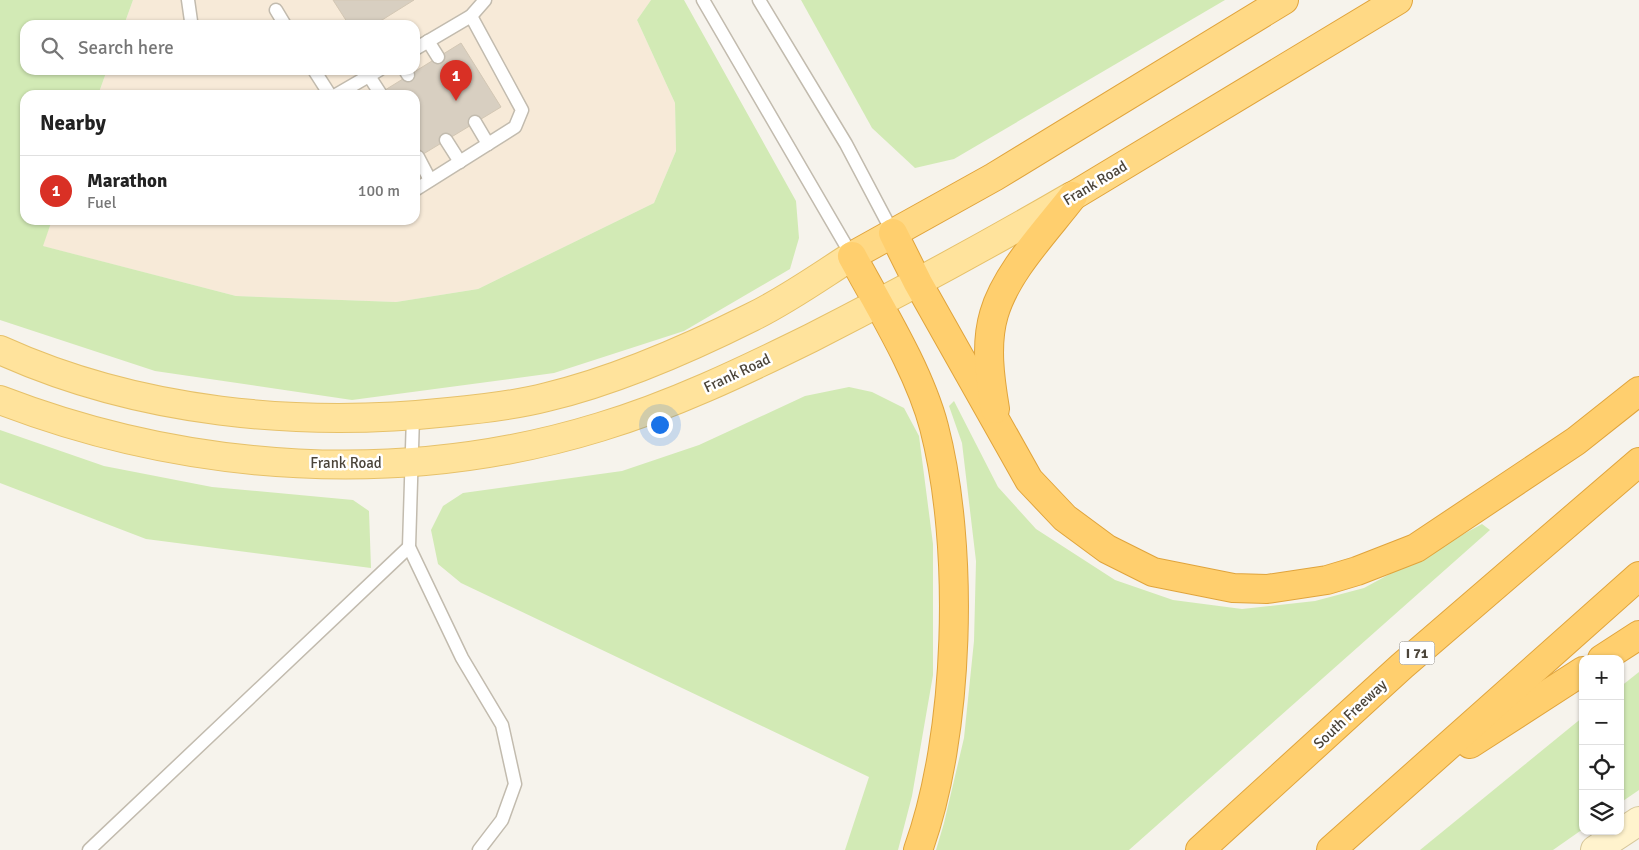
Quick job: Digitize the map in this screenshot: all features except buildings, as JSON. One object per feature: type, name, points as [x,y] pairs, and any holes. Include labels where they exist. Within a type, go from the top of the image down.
[{"type":"highway","points":[[918,850],[940,774],[953,628],[952,563],[946,489],[934,426],[920,387],[852,256],[994,177],[1284,0]]},
{"type":"highway","name":"Frank Road","points":[[1073,196],[1398,0]]},
{"type":"highway","points":[[999,428],[990,381],[989,352],[993,316],[1003,290],[1073,196]]},
{"type":"highway","points":[[893,233],[918,283],[1029,480],[1065,518],[1107,549],[1153,572],[1233,588],[1267,589],[1326,580],[1358,571],[1416,548],[1576,441],[1639,391]]},
{"type":"highway","name":"South Freeway","points":[[1200,850],[1402,666],[1639,462]]},
{"type":"highway","points":[[1331,850],[1639,576]]},
{"type":"highway","points":[[1608,655],[1639,635]]},
{"type":"highway","points":[[1398,791],[1579,674]]},
{"type":"main road","name":"Frank Road","points":[[0,400],[100,434],[179,451],[258,462],[411,463],[500,451],[549,441],[609,424],[729,378],[918,283],[1073,196]]},
{"type":"main road","points":[[0,350],[112,390],[189,405],[267,416],[340,418],[413,416],[480,409],[547,397],[631,371],[754,316],[852,256]]},
{"type":"main road","points":[[1595,850],[1639,821]]},
{"type":"lane","points":[[188,0],[191,20]]},
{"type":"lane","points":[[420,46],[471,16],[485,0]]},
{"type":"lane","points":[[703,0],[852,256]]},
{"type":"lane","points":[[759,0],[846,144],[893,233]]},
{"type":"lane","points":[[276,10],[282,20]]},
{"type":"lane","points":[[420,187],[515,127],[522,110],[471,16]]},
{"type":"lane","points":[[428,41],[438,57]]},
{"type":"lane","points":[[317,75],[327,90]]},
{"type":"lane","points":[[345,90],[371,75]]},
{"type":"lane","points":[[375,75],[379,90]]},
{"type":"lane","points":[[475,122],[488,144]]},
{"type":"lane","points":[[446,140],[460,162]]},
{"type":"lane","points":[[420,161],[430,180]]},
{"type":"lane","points":[[413,416],[409,547],[462,658],[502,725],[515,784],[502,820],[479,850]]},
{"type":"lane","points":[[89,850],[409,547]]},
{"type":"shaded area","points":[[133,0],[651,0],[637,20],[675,103],[676,151],[654,203],[478,289],[396,302],[236,296],[42,246],[50,225],[420,225],[420,90],[100,90],[105,75],[420,75],[420,20],[126,20]]},
{"type":"green space","points":[[0,0],[133,0],[126,20],[20,20],[20,75],[105,75],[100,90],[20,90],[20,225],[50,225],[43,246],[236,296],[396,302],[478,289],[654,203],[676,151],[675,103],[637,20],[651,0],[684,0],[796,201],[799,238],[790,269],[684,331],[554,373],[352,400],[155,371],[0,320]]},
{"type":"green space","points":[[801,0],[1225,0],[954,159],[915,168],[872,128]]},
{"type":"green space","points":[[849,387],[872,392],[904,408],[919,436],[933,544],[933,675],[912,796],[898,850],[845,850],[869,777],[461,583],[438,564],[431,530],[443,506],[463,493],[622,471],[699,445],[805,396]]},
{"type":"green space","points":[[954,401],[998,487],[1036,529],[1115,580],[1173,600],[1242,609],[1315,601],[1364,588],[1482,524],[1490,530],[1129,850],[936,850],[964,738],[974,641],[976,561],[962,443],[949,406]]},
{"type":"green space","points":[[0,430],[104,466],[212,487],[353,500],[369,511],[371,568],[146,539],[0,483]]},
{"type":"green space","points":[[1639,672],[1639,790],[1624,800],[1624,700],[1624,684]]},
{"type":"green space","points":[[1579,720],[1579,832],[1553,850],[1420,850]]},
{"type":"place","name":"Marathon","points":[[456,101]]}]
